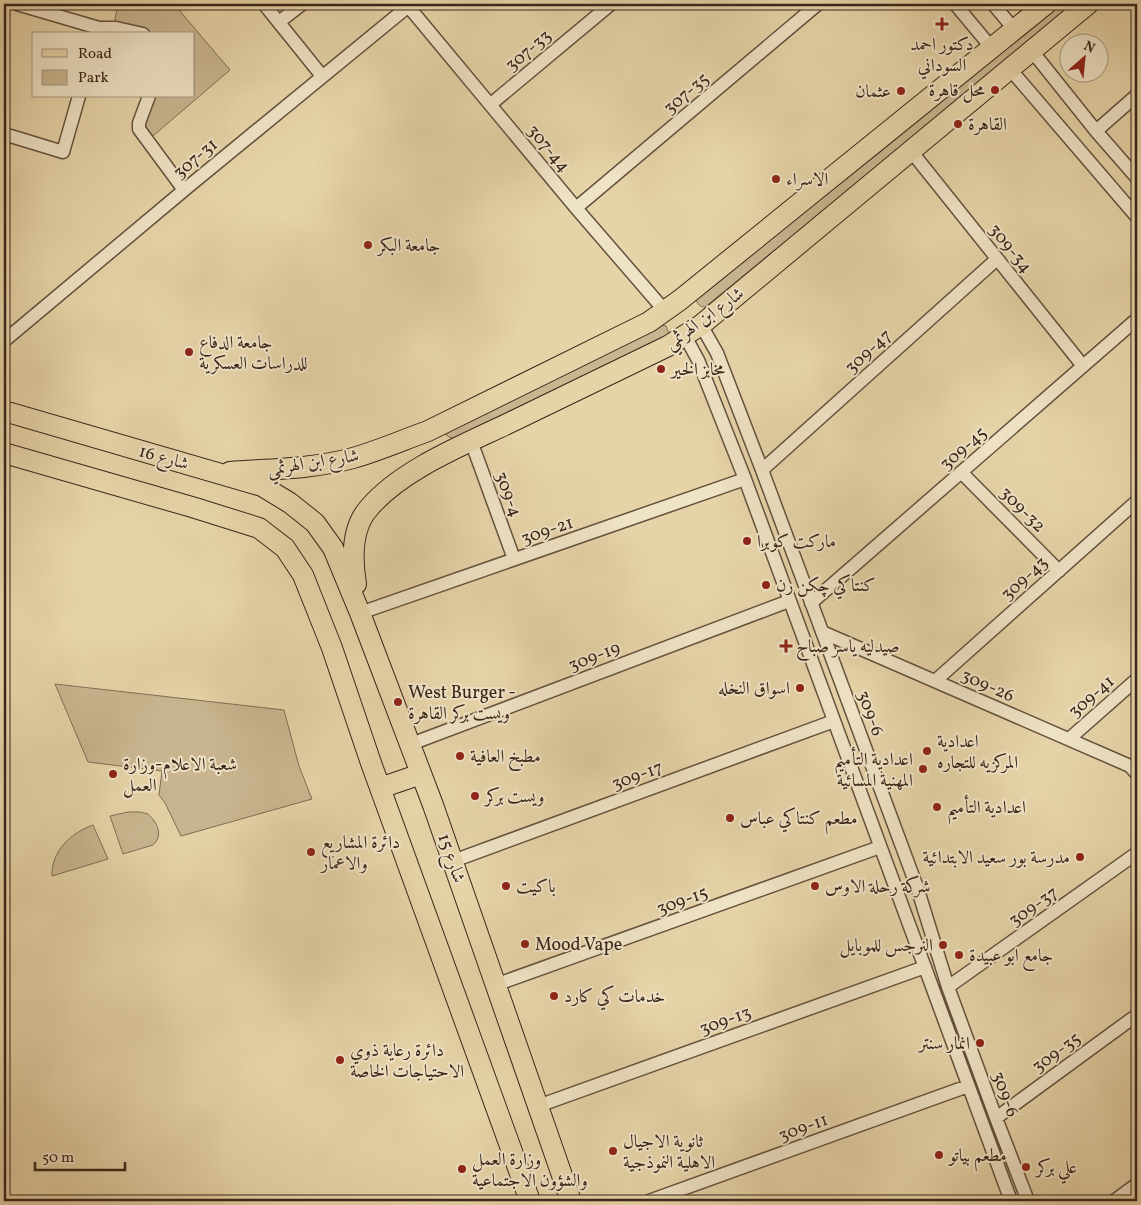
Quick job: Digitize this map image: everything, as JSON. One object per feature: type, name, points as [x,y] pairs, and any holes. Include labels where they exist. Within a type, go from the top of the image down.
[{"type":"main road","name":"شارع ابن الهرثمي","points":[[218,472],[297,468],[352,459],[428,431],[649,322],[673,305],[1046,4]]},
{"type":"main road","name":"شارع ابن الهرثمي","points":[[360,613],[352,562],[355,540],[360,523],[368,509],[382,495],[441,456],[668,346],[693,331],[1088,4]]},
{"type":"main road","points":[[673,305],[693,331]]},
{"type":"main road","points":[[542,375],[554,401]]},
{"type":"main road","name":"شارع 16","points":[[4,410],[262,486],[290,503],[315,523]]},
{"type":"main road","points":[[428,431],[441,456]]},
{"type":"main road","points":[[4,453],[259,528],[285,548],[302,576],[332,648],[380,788],[530,1201]]},
{"type":"main road","name":"شارع 15","points":[[315,523],[333,548],[411,744],[571,1201]]},
{"type":"main road","points":[[380,788],[421,774]]},
{"type":"street","points":[[17,4],[98,31],[116,28],[134,32]]},
{"type":"street","points":[[264,4],[322,76]]},
{"type":"street","points":[[279,22],[302,4]]},
{"type":"street","name":"307-33","points":[[490,104],[612,4]]},
{"type":"street","name":"307-35","points":[[576,208],[818,4]]},
{"type":"street","points":[[955,4],[992,48]]},
{"type":"street","points":[[993,4],[1014,29]]},
{"type":"street","name":"307-44","points":[[410,5],[576,208],[673,305]]},
{"type":"street","name":"307-31","points":[[4,341],[184,190],[410,5]]},
{"type":"street","points":[[1032,51],[1096,131],[1137,178]]},
{"type":"street","points":[[1010,69],[1137,217]]},
{"type":"street","points":[[1096,131],[1137,95]]},
{"type":"street","points":[[4,134],[63,152],[78,98]]},
{"type":"street","points":[[148,98],[139,123],[140,129],[143,136],[184,190]]},
{"type":"street","name":"309-34","points":[[911,151],[1084,366]]},
{"type":"street","name":"309-47","points":[[762,470],[997,259]]},
{"type":"street","name":"309-45","points":[[811,603],[1137,319]]},
{"type":"street","name":"309-6","points":[[693,331],[717,353],[917,887],[948,987],[1028,1201]]},
{"type":"street","name":"309-6","points":[[693,331],[698,360],[773,556],[1011,1201]]},
{"type":"street","name":"309-4","points":[[471,441],[514,559]]},
{"type":"street","name":"309-32","points":[[961,472],[1059,571]]},
{"type":"street","name":"309-21","points":[[360,613],[744,480]]},
{"type":"street","name":"309-43","points":[[935,681],[1137,501]]},
{"type":"street","points":[[773,556],[791,549]]},
{"type":"street","name":"309-19","points":[[411,744],[789,601]]},
{"type":"street","name":"309-26","points":[[822,632],[1130,766],[1137,774]]},
{"type":"street","name":"309-41","points":[[1069,739],[1137,679]]},
{"type":"street","name":"309-17","points":[[453,861],[834,722]]},
{"type":"street","name":"309-15","points":[[495,985],[880,847]]},
{"type":"street","name":"309-37","points":[[948,987],[1137,853]]},
{"type":"street","points":[[898,894],[917,887]]},
{"type":"street","name":"309-13","points":[[538,1106],[925,967]]},
{"type":"street","name":"309-35","points":[[996,1118],[1137,1016]]},
{"type":"street","name":"309-11","points":[[649,1201],[968,1086]]},
{"type":"street","points":[[1114,1201],[1137,1184]]},
{"type":"green space","points":[[118,4],[174,4],[230,70],[147,141],[143,136],[149,98],[195,98],[195,32],[130,32],[113,29]]},
{"type":"green space","points":[[1061,4],[1076,4],[705,307],[698,304],[696,299],[889,145]]},
{"type":"green space","points":[[662,325],[666,326],[669,334],[667,338],[460,437],[451,438],[446,435],[448,430]]},
{"type":"green space","points":[[55,684],[284,710],[299,766],[312,799],[181,836],[165,803],[159,795],[162,771],[88,762]]},
{"type":"green space","points":[[128,812],[148,814],[154,821],[159,833],[153,845],[123,854],[110,816]]},
{"type":"green space","points":[[93,825],[108,859],[52,876],[55,859],[64,844],[77,833]]},
{"type":"place","name":"دكتور احمد السوداني","points":[[942,24]]},
{"type":"place","name":"محل قاهرة","points":[[995,90]]},
{"type":"place","name":"عثمان","points":[[901,91]]},
{"type":"place","name":"القاهرة","points":[[958,124]]},
{"type":"place","name":"اﻻسراء","points":[[776,179]]},
{"type":"place","name":"جامعة البكر","points":[[368,245]]},
{"type":"place","name":"جامعة الدفاع للدراسات العسكرية","points":[[189,352]]},
{"type":"place","name":"مخابز الخير","points":[[661,369]]},
{"type":"place","name":"ماركت كوبرا","points":[[747,541]]},
{"type":"place","name":"كنتاكي چكن رن","points":[[766,585]]},
{"type":"place","name":"صيدليه ياسر صباح","points":[[786,646]]},
{"type":"place","name":"اسواق النخله","points":[[800,688]]},
{"type":"place","name":"West Burger - ويست بركر القاهرة","points":[[398,702]]},
{"type":"place","name":"اعدادية المركزيه للتجاره","points":[[927,751]]},
{"type":"place","name":"مطبخ العافية","points":[[460,756]]},
{"type":"place","name":"اعدادية التأميم المهنية المسائية","points":[[923,769]]},
{"type":"place","name":"شعبة الاعلام-وزارة العمل","points":[[113,774]]},
{"type":"place","name":"ويست بركر","points":[[475,796]]},
{"type":"place","name":"اعدادية التأميم","points":[[937,807]]},
{"type":"place","name":"مطعم كنتاكي عباس","points":[[730,818]]},
{"type":"place","name":"دائرة المشاريع والاعمار","points":[[311,852]]},
{"type":"place","name":"مدرسة بور سعيد الابتدائية","points":[[1080,857]]},
{"type":"place","name":"باكيت","points":[[506,886]]},
{"type":"place","name":"شركة رحلة الاوس","points":[[815,886]]},
{"type":"place","name":"Mood Vape","points":[[525,944]]},
{"type":"place","name":"النرجس للموبايل","points":[[943,945]]},
{"type":"place","name":"جامع ابو عبيدة","points":[[959,955]]},
{"type":"place","name":"خدمات كي كارد","points":[[554,996]]},
{"type":"place","name":"انمار سنتر","points":[[980,1043]]},
{"type":"place","name":"دائرة رعاية ذوي الاحتياجات الخاصة","points":[[340,1060]]},
{"type":"place","name":"ثانوية الاجيال الاهلية النموذجية","points":[[613,1151]]},
{"type":"place","name":"مطعم بياتو","points":[[939,1155]]},
{"type":"place","name":"علي بركر","points":[[1026,1167]]},
{"type":"place","name":"وزارة العمل والشؤون الاجتماعية","points":[[462,1169]]}]
